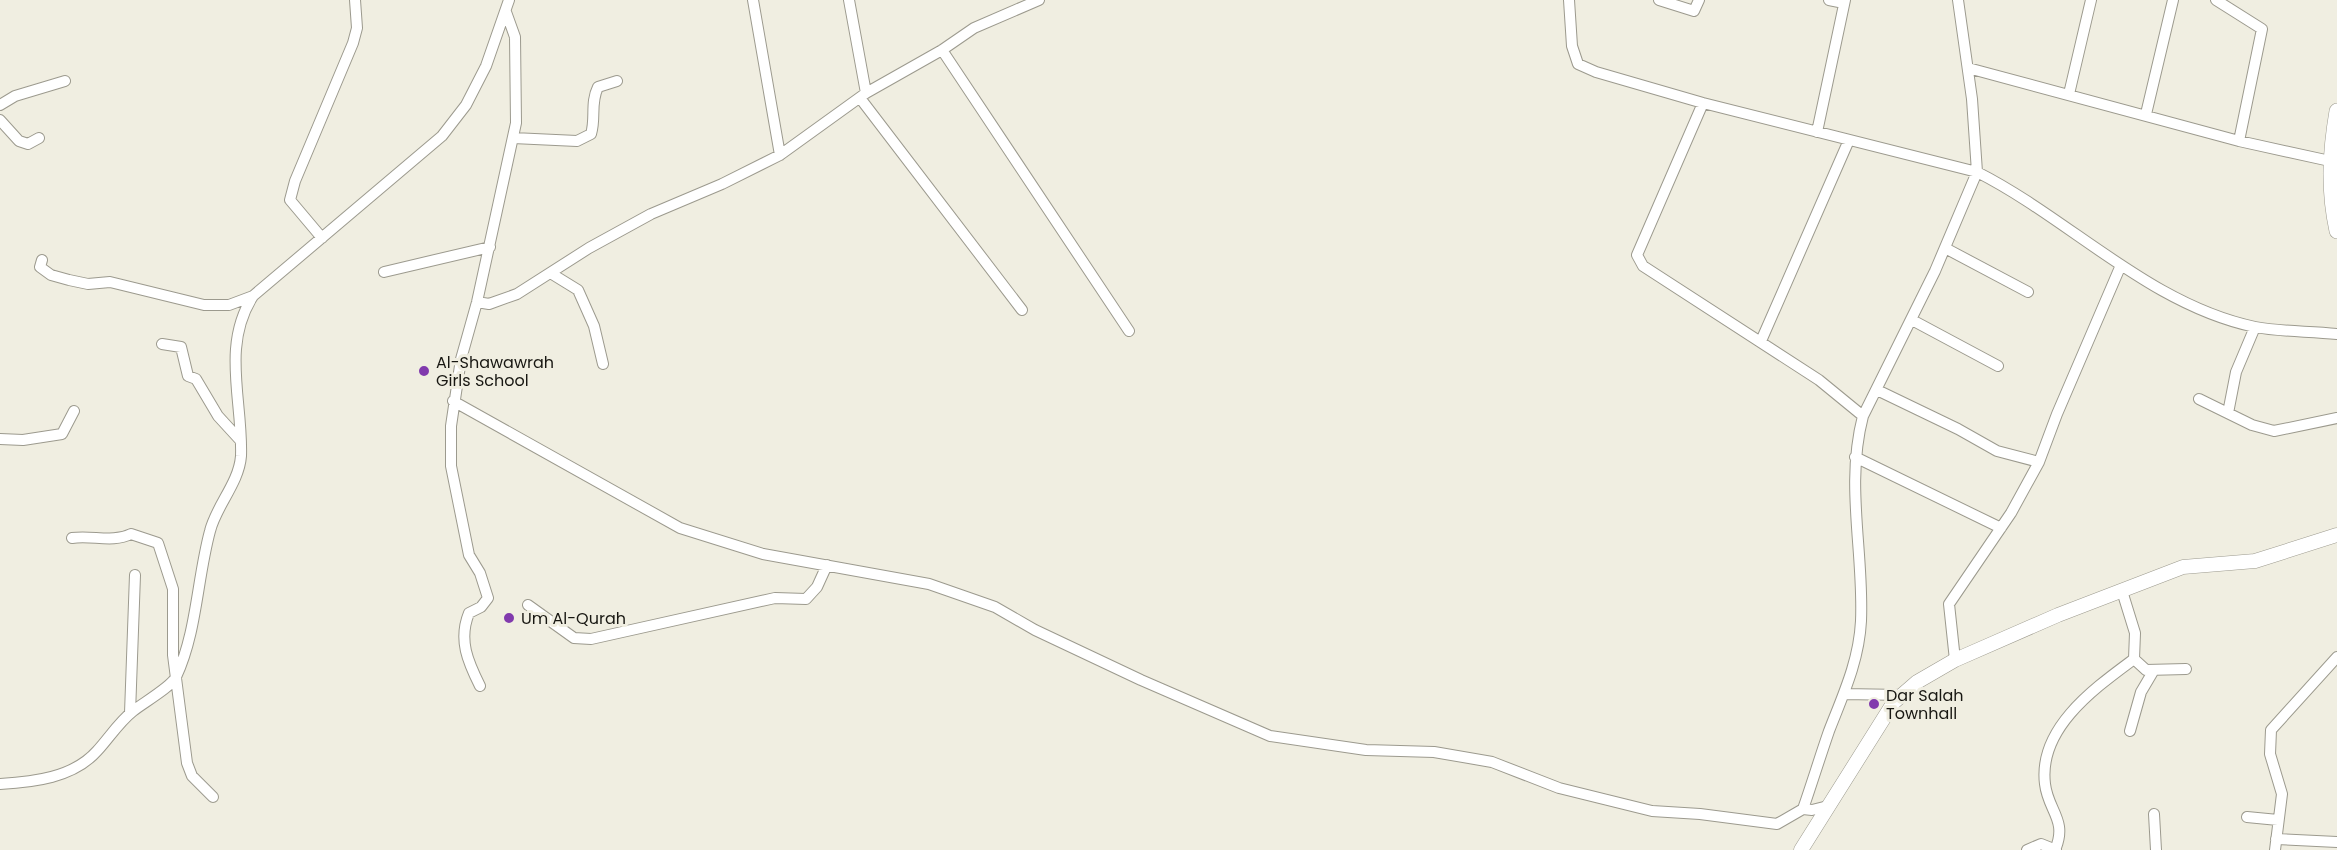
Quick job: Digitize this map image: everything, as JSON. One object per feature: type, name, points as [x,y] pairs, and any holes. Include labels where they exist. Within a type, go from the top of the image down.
[{"type":"main road","points":[[2337,111],[2330,161],[2331,203],[2337,231]]},
{"type":"street","points":[[322,238],[290,200],[295,181],[353,43],[357,28],[355,0]]},
{"type":"street","points":[[0,784],[42,779],[62,774],[80,765],[96,753],[130,713],[175,680],[191,632],[198,579],[210,528],[224,503],[241,458],[234,371],[242,312],[253,296],[442,136],[466,105],[486,66],[509,0]]},
{"type":"street","points":[[753,0],[780,154]]},
{"type":"street","points":[[849,0],[863,95],[1022,310]]},
{"type":"street","points":[[1569,0],[1572,46],[1578,64],[1596,72],[1703,103],[1977,172],[2010,189],[2151,285],[2193,305],[2255,327],[2337,334]]},
{"type":"street","points":[[1659,0],[1695,11],[1699,0]]},
{"type":"street","points":[[1817,132],[1845,2],[1829,0]]},
{"type":"street","points":[[1803,809],[1857,651],[1861,621],[1854,502],[1856,457],[1863,416],[1912,320],[1977,172],[1976,131],[1958,0]]},
{"type":"street","points":[[2069,94],[2091,0]]},
{"type":"street","points":[[2146,114],[2173,0]]},
{"type":"street","points":[[2217,0],[2262,29],[2239,141]]},
{"type":"street","points":[[477,302],[489,304],[517,294],[552,274],[589,248],[651,214],[722,184],[780,154],[863,95],[942,50],[974,28],[1035,1]]},
{"type":"street","points":[[480,686],[466,658],[463,638],[469,614],[481,607],[488,598],[480,573],[469,555],[451,466],[453,401],[461,359],[490,247],[516,123],[515,37],[506,12]]},
{"type":"street","points":[[942,50],[1129,331]]},
{"type":"street","points":[[1968,68],[2146,114],[2239,141],[2330,161]]},
{"type":"street","points":[[0,105],[15,96],[65,81]]},
{"type":"street","points":[[513,138],[577,141],[591,134],[594,124],[593,102],[598,87],[617,81]]},
{"type":"street","points":[[1703,103],[1637,255],[1643,266],[1819,380],[1863,416]]},
{"type":"street","points":[[0,120],[19,141],[28,144],[39,138]]},
{"type":"street","points":[[1761,341],[1849,140]]},
{"type":"street","points":[[384,272],[490,247]]},
{"type":"street","points":[[1945,248],[2028,292]]},
{"type":"street","points":[[42,260],[40,267],[51,275],[88,284],[110,282],[204,305],[230,304],[253,296]]},
{"type":"street","points":[[1955,660],[1949,604],[2001,528],[2039,462],[2121,265]]},
{"type":"street","points":[[552,274],[578,290],[594,326],[603,364]]},
{"type":"street","points":[[1912,320],[1998,366]]},
{"type":"street","points":[[2228,413],[2236,372],[2255,327]]},
{"type":"street","points":[[162,344],[181,347],[188,376],[196,379],[218,416],[240,440]]},
{"type":"street","points":[[1877,390],[1958,429],[1997,452],[2039,462]]},
{"type":"street","points":[[2199,399],[2252,425],[2274,430],[2337,418]]},
{"type":"street","points":[[453,401],[680,528],[764,554],[929,584],[995,608],[1035,630],[1141,680],[1270,736],[1366,750],[1434,752],[1492,762],[1559,788],[1652,811],[1700,814],[1777,824],[1803,809],[1812,810],[1828,806]]},
{"type":"street","points":[[0,439],[23,440],[62,434],[74,411]]},
{"type":"street","points":[[1856,457],[2001,528]]},
{"type":"street","points":[[72,538],[86,536],[121,539],[131,534],[158,543],[173,589],[175,680],[187,763],[192,776],[213,796]]},
{"type":"street","points":[[1801,850],[1872,735],[1902,695],[1917,682],[1955,660],[2182,567],[2255,561],[2337,535]]},
{"type":"street","points":[[528,604],[574,638],[591,639],[776,598],[806,599],[817,587],[828,565]]},
{"type":"street","points":[[130,713],[135,575]]},
{"type":"street","points":[[2122,591],[2135,633],[2134,659],[2146,670],[2186,669]]},
{"type":"street","points":[[2337,657],[2271,730],[2270,754],[2282,794],[2275,844],[2337,842]]},
{"type":"street","points":[[2027,850],[2041,844],[2056,850],[2060,838],[2058,816],[2045,785],[2051,742],[2083,698],[2134,659]]},
{"type":"street","points":[[2130,731],[2141,692],[2154,670]]},
{"type":"street","points":[[1844,694],[1902,695]]},
{"type":"street","points":[[2154,814],[2156,850]]},
{"type":"street","points":[[2247,817],[2278,819]]},
{"type":"place","name":"Al-Shawawrah Girls School","points":[[424,371]]},
{"type":"place","name":"Um Al-Qurah","points":[[509,618]]},
{"type":"place","name":"Dar Salah Townhall","points":[[1874,704]]}]
